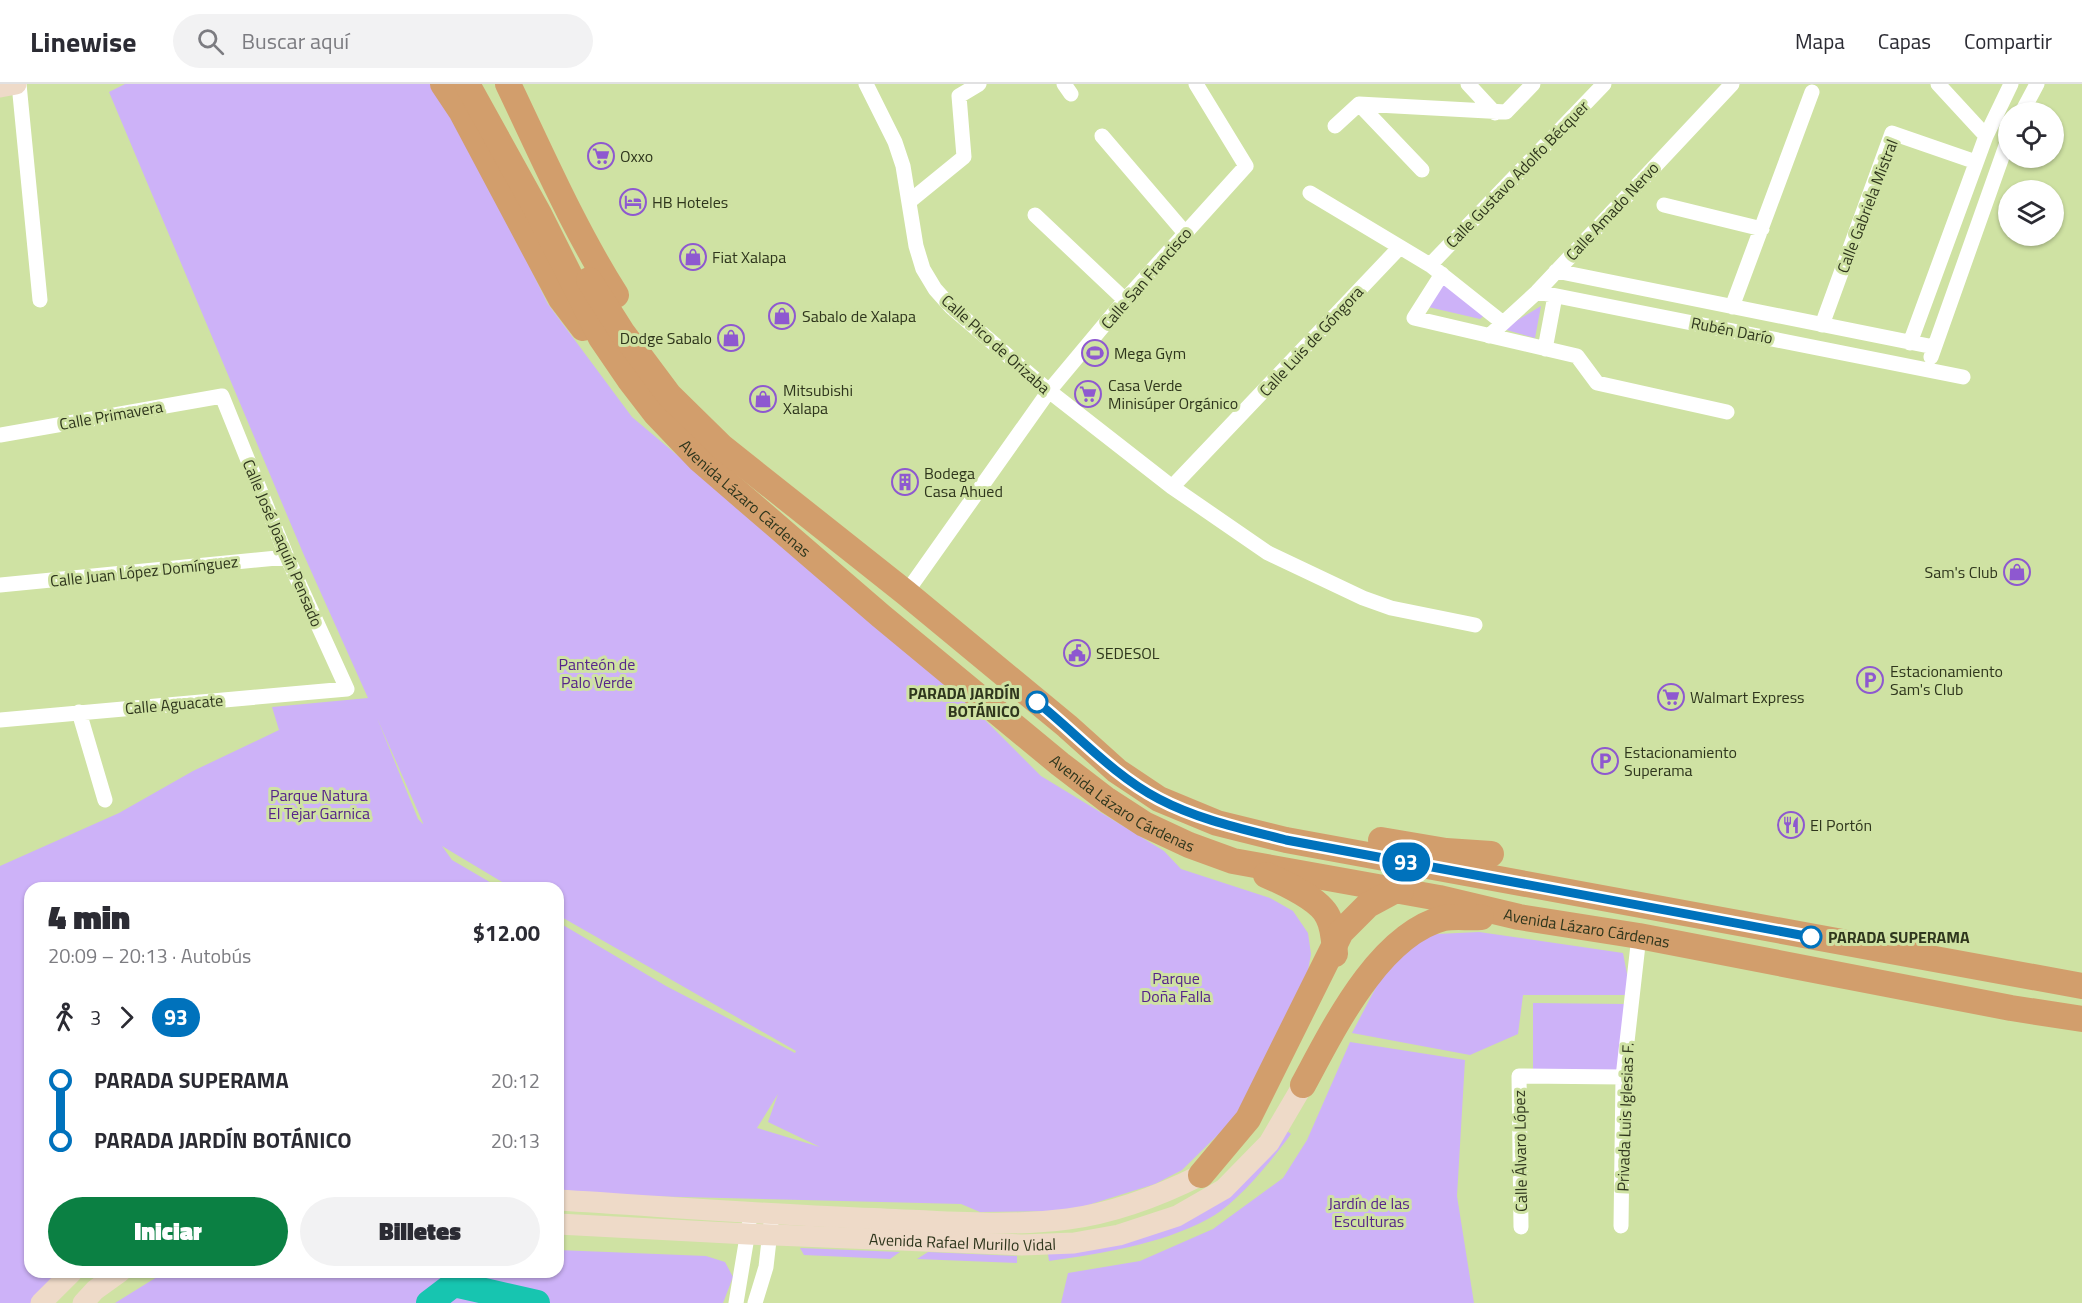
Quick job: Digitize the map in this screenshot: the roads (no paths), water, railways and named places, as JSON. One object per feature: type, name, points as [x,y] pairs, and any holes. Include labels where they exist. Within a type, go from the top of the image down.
[{"type":"highway","points":[[443,84],[461,111],[561,299],[602,354],[629,379]]},
{"type":"highway","name":"Avenida Lázaro Cárdenas","points":[[467,84],[539,214],[601,338],[656,414],[700,460],[881,616],[1060,764],[1107,800],[1144,824],[1189,845],[1233,861],[1439,898],[1519,917],[1639,936],[2012,1008],[2082,1019]]},
{"type":"highway","name":"Avenida Lázaro Cárdenas","points":[[484,84],[591,284],[622,332],[669,395],[722,447],[906,593],[1067,726],[1116,771],[1159,799],[1217,823],[1286,840],[2082,986]]},
{"type":"highway","points":[[508,84],[604,276],[658,361],[669,395]]},
{"type":"highway","points":[[1286,840],[1313,833],[1333,832],[1446,851],[1491,854]]},
{"type":"highway","points":[[1201,1175],[1229,1157],[1252,1133],[1267,1112],[1321,1001],[1335,955],[1332,929],[1327,914],[1316,903],[1280,881],[1233,861]]},
{"type":"highway","points":[[1201,1175],[1252,1110],[1341,932],[1368,904],[1394,891],[1437,890],[1507,899],[2002,991],[2082,996]]},
{"type":"highway","points":[[1303,1085],[1339,1019],[1370,975],[1393,948],[1425,925],[1445,918],[1519,917]]},
{"type":"main road","points":[[0,87],[17,84]]},
{"type":"main road","name":"Avenida Rafael Murillo Vidal","points":[[564,1201],[1022,1245],[1074,1243],[1119,1235],[1177,1216],[1224,1189],[1269,1143],[1303,1085]]},
{"type":"main road","name":"Avenida Rafael Murillo Vidal","points":[[564,1224],[748,1234],[764,1221],[990,1223],[1071,1219],[1150,1198],[1201,1175]]},
{"type":"main road","points":[[41,1303],[66,1278]]},
{"type":"main road","points":[[82,1303],[112,1278]]},
{"type":"street","points":[[17,84],[40,300]]},
{"type":"street","name":"Calle Pico de Orizaba","points":[[866,84],[895,142],[903,166],[916,246],[923,269],[935,289],[951,308],[1049,391],[1172,487],[1268,554],[1390,608],[1475,625]]},
{"type":"street","points":[[910,201],[964,157],[959,96],[979,84]]},
{"type":"street","name":"Calle San Francisco","points":[[906,593],[1049,391],[1125,300],[1245,166],[1196,84]]},
{"type":"street","points":[[1468,84],[1494,113]]},
{"type":"street","points":[[1335,126],[1359,104],[1506,112],[1533,84]]},
{"type":"street","name":"Calle Gustavo Adolfo Bécquer","points":[[1436,270],[1604,84]]},
{"type":"street","name":"Calle Amado Nervo","points":[[1489,336],[1537,292],[1732,84]]},
{"type":"street","points":[[1938,84],[1986,136]]},
{"type":"street","points":[[1910,343],[1986,136],[2011,84]]},
{"type":"street","points":[[2027,102],[2037,84]]},
{"type":"street","points":[[1732,307],[1812,92]]},
{"type":"street","points":[[1359,104],[1422,170]]},
{"type":"street","name":"Calle Gabriela Mistral","points":[[1822,325],[1892,133],[1976,162]]},
{"type":"street","points":[[1102,135],[1185,232]]},
{"type":"street","points":[[1927,369],[1998,168]]},
{"type":"street","points":[[1310,193],[1436,270],[1503,323]]},
{"type":"street","points":[[1664,205],[1762,229]]},
{"type":"street","points":[[1035,215],[1125,300]]},
{"type":"street","name":"Calle Luis de Góngora","points":[[1172,487],[1400,247]]},
{"type":"street","points":[[1436,270],[1414,318],[1577,356],[1597,383],[1728,412]]},
{"type":"street","name":"Rubén Darío","points":[[1556,271],[1934,347]]},
{"type":"street","name":"Rubén Darío","points":[[1537,292],[1963,377]]},
{"type":"street","points":[[1545,349],[1555,296]]},
{"type":"street","name":"Calle Primavera","points":[[0,435],[222,396]]},
{"type":"street","name":"Calle José Joaquín Pensado","points":[[222,396],[287,557],[347,688]]},
{"type":"street","name":"Calle Juan López Domínguez","points":[[0,585],[287,557]]},
{"type":"street","name":"Calle Aguacate","points":[[0,720],[347,688]]},
{"type":"street","points":[[80,712],[105,800]]},
{"type":"street","name":"Privada Luis Iglesias F.","points":[[1621,1226],[1623,1077],[1639,936]]},
{"type":"street","name":"Calle Álvaro López","points":[[1521,1227],[1519,1076],[1623,1077]]},
{"type":"street","points":[[748,1234],[737,1300],[754,1303],[766,1267],[764,1221]]},
{"type":"waterway","points":[[429,1303],[454,1284],[537,1303]]},
{"type":"place","name":"Oxxo","points":[[601,156]]},
{"type":"place","name":"HB Hoteles","points":[[633,202]]},
{"type":"place","name":"Fiat Xalapa","points":[[693,257]]},
{"type":"place","name":"Sabalo de Xalapa","points":[[782,316]]},
{"type":"place","name":"Dodge Sabalo","points":[[731,338]]},
{"type":"place","name":"Mega Gym","points":[[1095,353]]},
{"type":"place","name":"Casa Verde Minisúper Orgánico","points":[[1088,394]]},
{"type":"place","name":"Mitsubishi Xalapa","points":[[763,399]]},
{"type":"place","name":"Bodega Casa Ahued","points":[[905,482]]},
{"type":"place","name":"Sam's Club","points":[[2017,572]]},
{"type":"place","name":"SEDESOL","points":[[1077,653]]},
{"type":"place","name":"Estacionamiento Sam's Club","points":[[1870,680]]},
{"type":"place","name":"Walmart Express","points":[[1671,697]]},
{"type":"place","name":"PARADA JARDÍN BOTÁNICO","points":[[1037,702]]},
{"type":"place","name":"Estacionamiento Superama","points":[[1605,761]]},
{"type":"place","name":"El Portón","points":[[1791,825]]},
{"type":"place","name":"PARADA SUPERAMA","points":[[1811,937]]},
{"type":"park label","name":"Panteón de Palo Verde","points":[[597,673]]},
{"type":"park label","name":"Parque Natura El Tejar Garnica","points":[[319,804]]},
{"type":"park label","name":"Parque Doña Falla","points":[[1176,987]]},
{"type":"park label","name":"Jardín de las Esculturas","points":[[1369,1212]]}]
